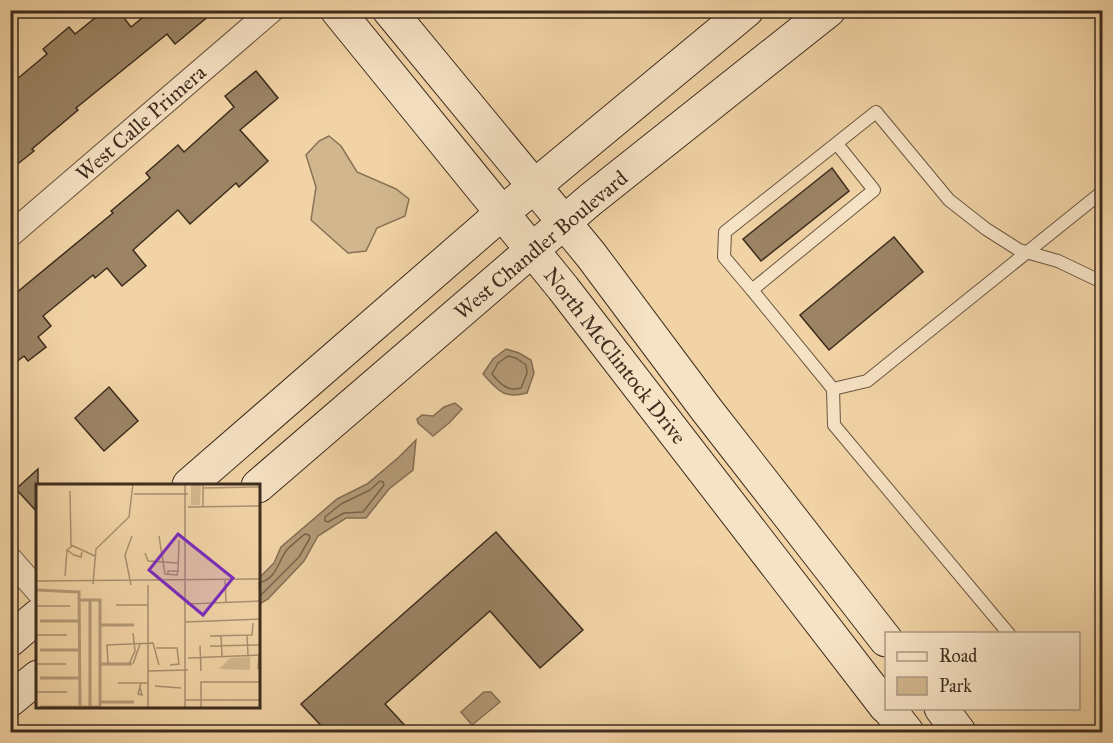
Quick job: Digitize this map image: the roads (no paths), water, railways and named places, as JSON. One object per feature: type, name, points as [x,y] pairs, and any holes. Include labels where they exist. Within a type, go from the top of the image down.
[{"type":"main road","name":"North McClintock Drive","points":[[337,10],[563,288],[885,705]]},
{"type":"main road","name":"North McClintock Drive","points":[[389,10],[591,255],[706,409],[885,639]]},
{"type":"main road","points":[[190,484],[502,213],[747,10]]},
{"type":"main road","name":"West Chandler Boulevard","points":[[260,484],[564,223],[829,10]]},
{"type":"main road","points":[[10,639],[36,618]]},
{"type":"main road","points":[[10,700],[36,679]]},
{"type":"main road","name":"North McClintock Drive","points":[[889,710],[907,732]]},
{"type":"main road","points":[[942,710],[959,732]]},
{"type":"street","name":"West Calle Primera","points":[[10,235],[272,10]]},
{"type":"street","points":[[10,559],[36,589]]},
{"type":"lane","points":[[1008,632],[834,425],[832,389],[724,256],[725,232],[876,112],[949,200],[986,229],[1019,250],[1058,261],[1102,282]]},
{"type":"lane","points":[[752,290],[874,190],[837,144]]},
{"type":"lane","points":[[832,389],[867,381],[1102,192]]},
{"type":"water","points":[[506,349],[531,360],[534,373],[527,393],[512,395],[502,392],[483,374],[493,359]]},
{"type":"water","points":[[455,403],[462,409],[433,436],[418,423],[417,419],[422,415],[433,416],[444,407]]},
{"type":"water","points":[[416,440],[413,470],[389,489],[366,518],[346,518],[318,536],[304,561],[268,599],[260,604],[260,577],[274,563],[281,547],[337,499],[367,484]]},
{"type":"water","points":[[484,692],[491,692],[500,702],[472,725],[461,712]]}]
